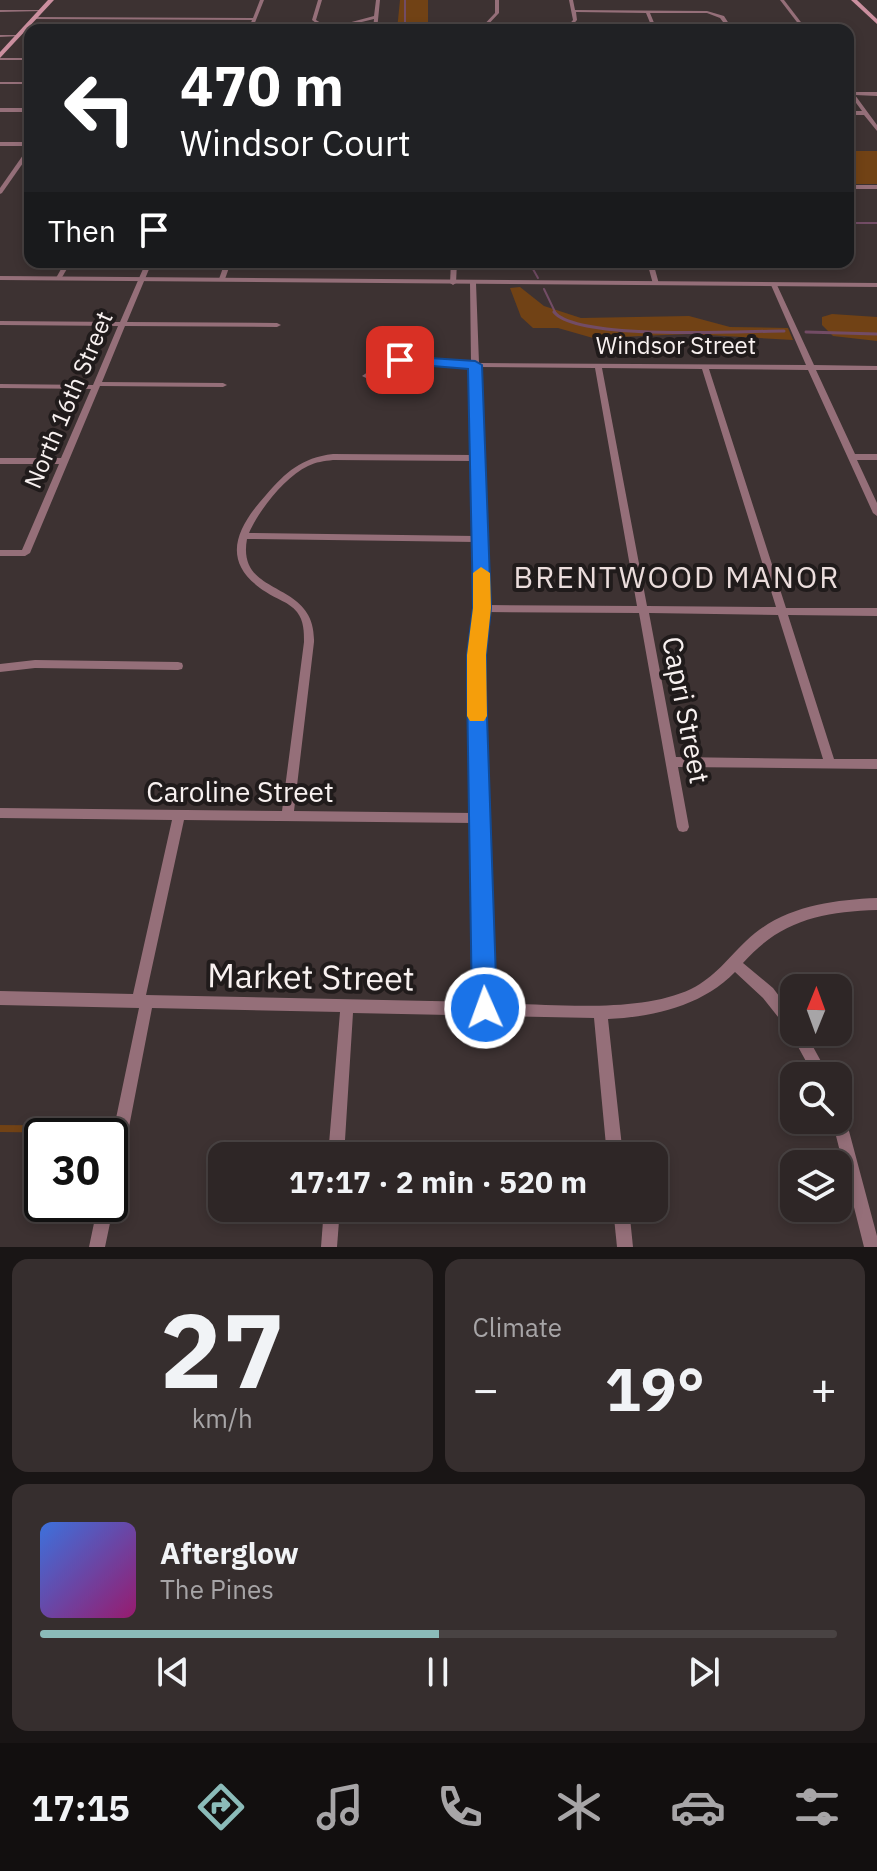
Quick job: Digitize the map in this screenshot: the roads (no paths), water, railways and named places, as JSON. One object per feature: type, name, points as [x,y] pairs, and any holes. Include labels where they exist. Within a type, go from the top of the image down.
[{"type":"main road","points":[[29,24],[51,0]]},
{"type":"main road","points":[[857,0],[877,22]]},
{"type":"main road","points":[[0,58],[24,29]]},
{"type":"street","points":[[252,24],[262,0]]},
{"type":"street","points":[[319,24],[314,20],[320,0]]},
{"type":"street","points":[[375,24],[378,0]]},
{"type":"street","points":[[487,24],[497,13],[497,0]]},
{"type":"street","points":[[571,0],[575,20],[571,24]]},
{"type":"street","points":[[782,0],[800,24]]},
{"type":"street","points":[[0,11],[41,11]]},
{"type":"street","points":[[573,11],[714,12],[727,24]]},
{"type":"street","points":[[647,11],[652,24]]},
{"type":"street","points":[[349,24],[376,17]]},
{"type":"street","points":[[34,18],[254,19]]},
{"type":"street","points":[[0,36],[24,38]]},
{"type":"street","points":[[0,58],[24,59]]},
{"type":"street","points":[[0,83],[24,83]]},
{"type":"street","points":[[854,91],[877,94]]},
{"type":"street","points":[[854,97],[877,129]]},
{"type":"street","points":[[0,110],[24,110]]},
{"type":"street","points":[[854,113],[865,113]]},
{"type":"street","points":[[0,144],[24,146]]},
{"type":"street","points":[[0,192],[24,156]]},
{"type":"street","points":[[0,174],[13,174]]},
{"type":"street","points":[[854,187],[877,187]]},
{"type":"street","points":[[59,278],[65,268]]},
{"type":"street","name":"North 16th Street","points":[[0,553],[25,553],[147,268]]},
{"type":"street","points":[[222,279],[226,268]]},
{"type":"street","points":[[453,283],[454,268]]},
{"type":"street","points":[[652,268],[656,284]]},
{"type":"street","points":[[0,278],[877,285]]},
{"type":"street","points":[[473,283],[482,608],[476,655],[485,1008]]},
{"type":"street","points":[[774,285],[877,513]]},
{"type":"street","points":[[0,323],[277,325]]},
{"type":"street","name":"Windsor Street","points":[[366,376],[400,360],[475,365],[877,368]]},
{"type":"street","name":"Capri Street","points":[[598,366],[683,827]]},
{"type":"street","points":[[705,367],[830,763]]},
{"type":"street","points":[[0,386],[223,385]]},
{"type":"street","points":[[287,816],[309,642],[308,623],[295,604],[270,591],[252,576],[241,557],[243,536],[250,519],[295,468],[310,460],[333,457],[477,458]]},
{"type":"street","points":[[851,457],[877,457]]},
{"type":"street","points":[[0,461],[65,461]]},
{"type":"street","points":[[243,536],[480,539]]},
{"type":"street","points":[[482,608],[877,612]]},
{"type":"street","points":[[0,668],[35,664],[178,666]]},
{"type":"street","points":[[672,762],[877,764]]},
{"type":"street","name":"Caroline Street","points":[[0,813],[480,818]]},
{"type":"street","points":[[122,1118],[179,816]]},
{"type":"street","name":"Market Street","points":[[0,998],[600,1011],[643,1009],[670,1003],[709,986],[736,965],[760,937],[796,916],[827,907],[877,904]]},
{"type":"street","points":[[736,965],[768,993],[780,1009]]},
{"type":"street","points":[[337,1142],[347,1006]]},
{"type":"street","points":[[600,1011],[614,1142]]},
{"type":"street","points":[[843,1134],[872,1247]]},
{"type":"street","points":[[97,1247],[102,1222]]},
{"type":"street","points":[[329,1247],[331,1222]]},
{"type":"street","points":[[622,1222],[625,1247]]},
{"type":"waterway","points":[[405,0],[405,24]]},
{"type":"waterway","points":[[854,223],[877,223]]},
{"type":"waterway","points":[[532,268],[538,278]]},
{"type":"waterway","points":[[544,289],[555,313]]},
{"type":"waterway","points":[[555,313],[569,321],[626,331],[784,331]]},
{"type":"waterway","points":[[806,332],[877,334]]},
{"type":"district","name":"BRENTWOOD MANOR","points":[[677,578]]}]
